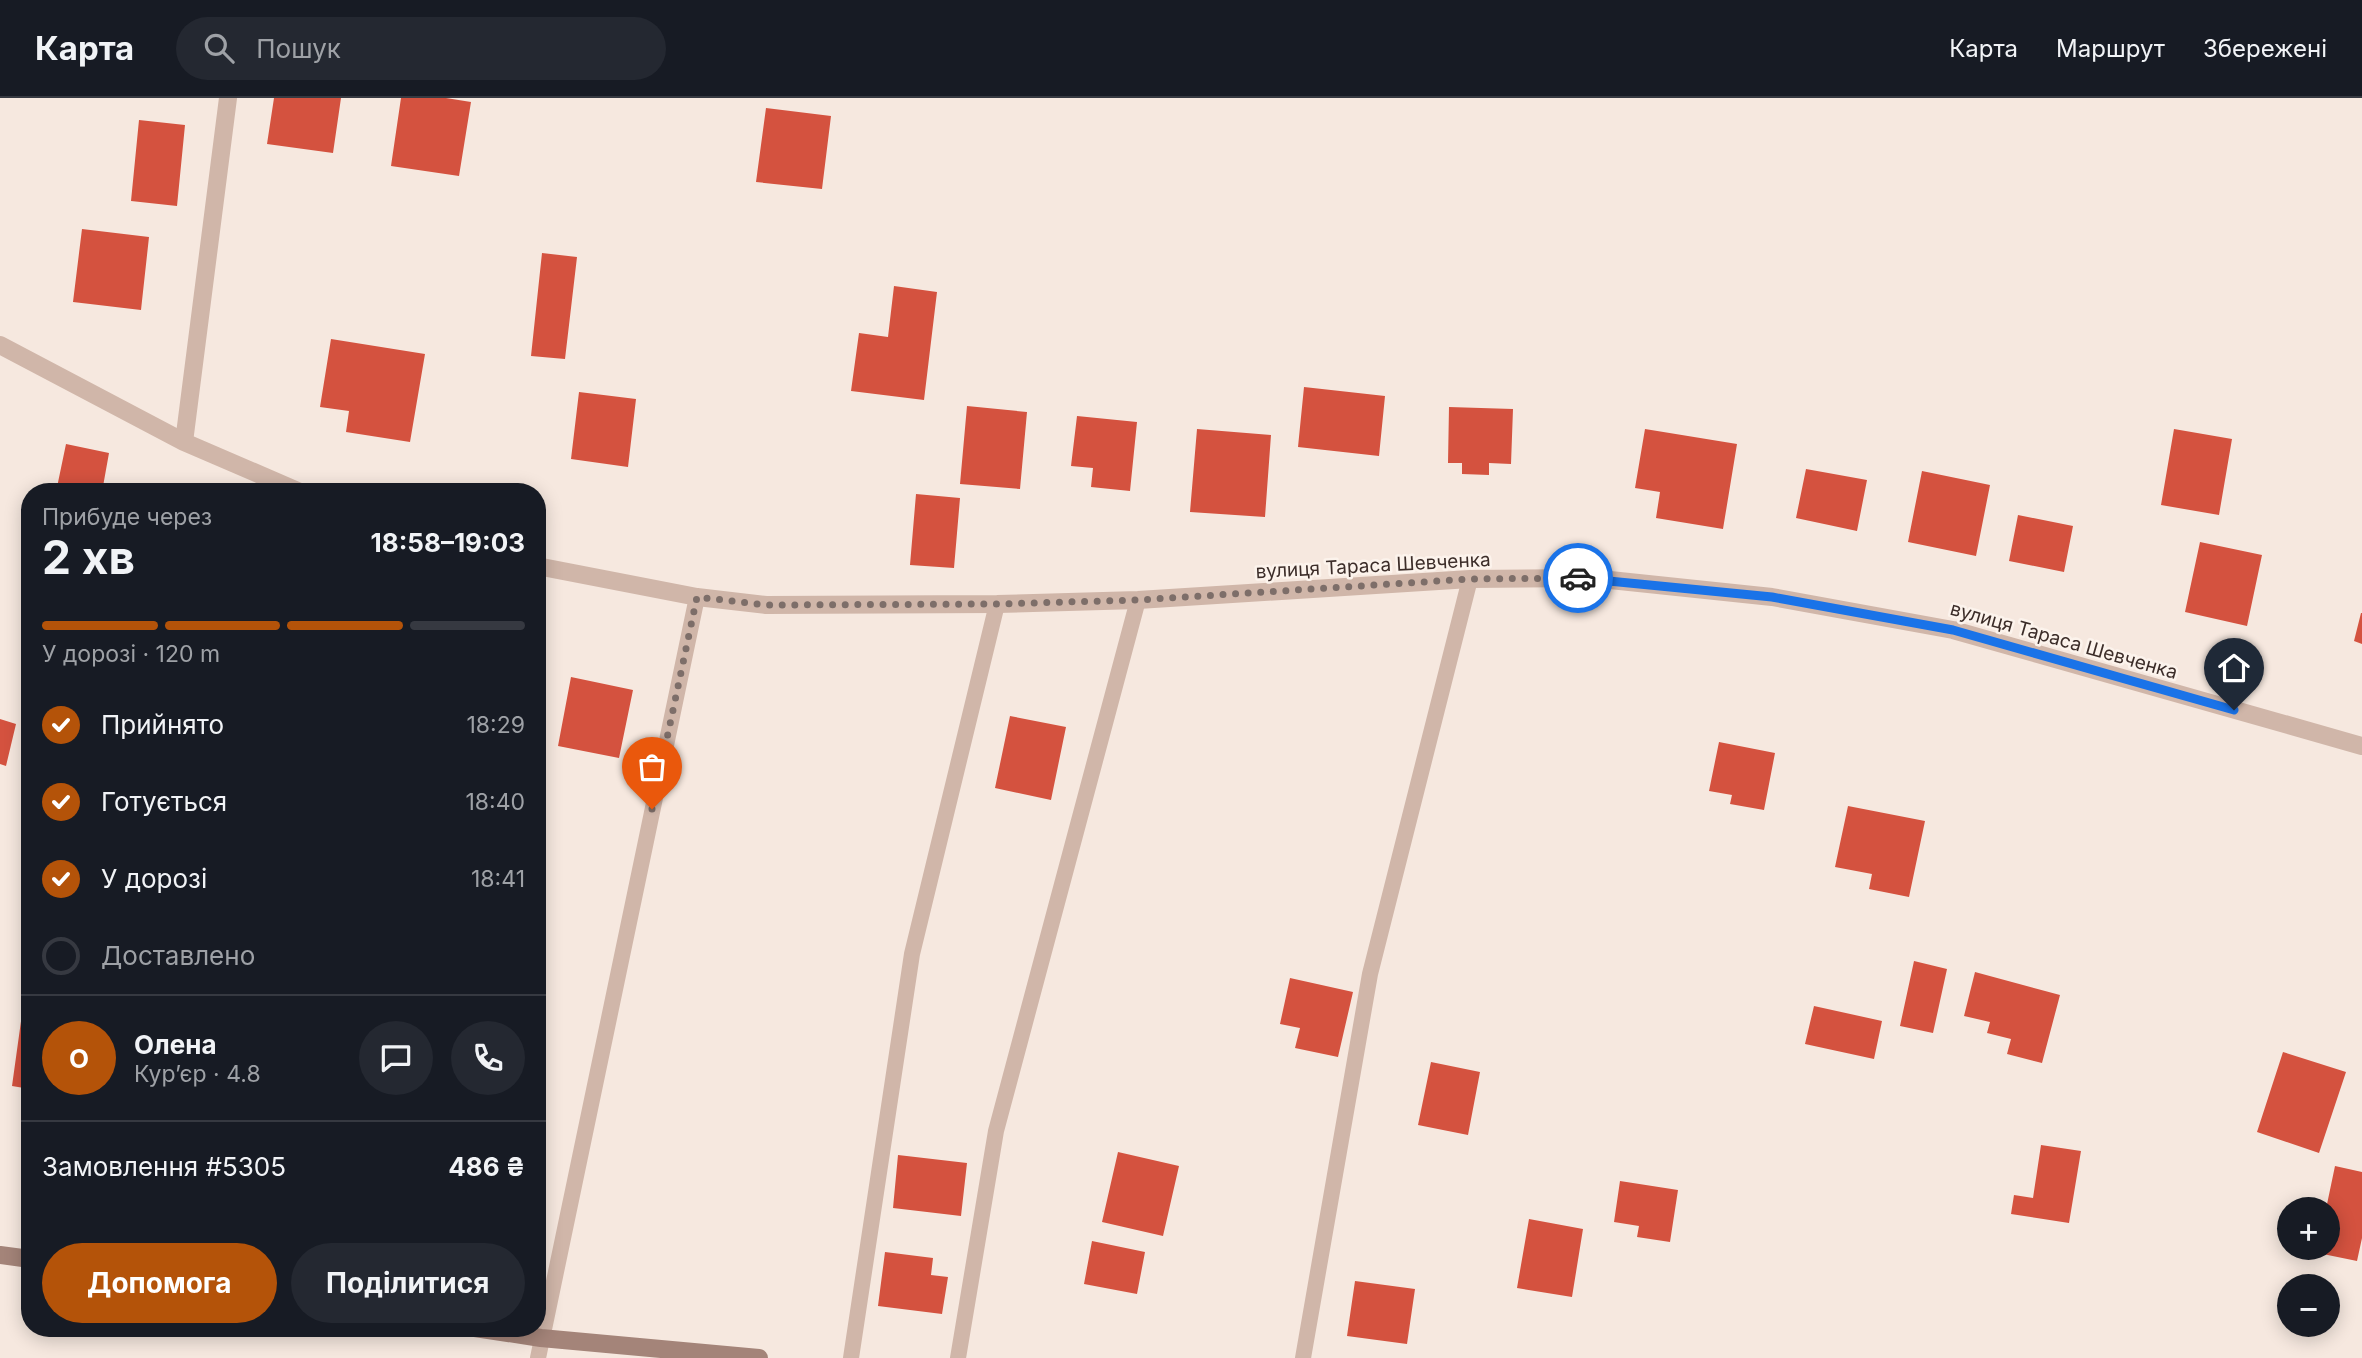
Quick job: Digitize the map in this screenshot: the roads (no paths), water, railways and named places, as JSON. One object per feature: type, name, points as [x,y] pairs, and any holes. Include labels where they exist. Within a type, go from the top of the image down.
[{"type":"street","points":[[184,442],[228,98]]},
{"type":"street","points":[[0,345],[184,442],[279,483]]},
{"type":"street","name":"вулиця Тараса Шевченка","points":[[546,568],[697,597],[766,605],[997,604],[1138,600],[1470,579],[1605,580],[1772,597],[1940,627],[2362,746]]},
{"type":"street","points":[[0,1255],[21,1258]]},
{"type":"street","points":[[534,1337],[759,1358]]},
{"type":"lane","points":[[1304,1358],[1370,974],[1470,579]]},
{"type":"lane","points":[[546,1314],[697,597]]},
{"type":"lane","points":[[958,1358],[996,1131],[1138,600]]},
{"type":"lane","points":[[851,1358],[912,954],[997,604]]},
{"type":"lane","points":[[538,1358],[541,1338]]}]
